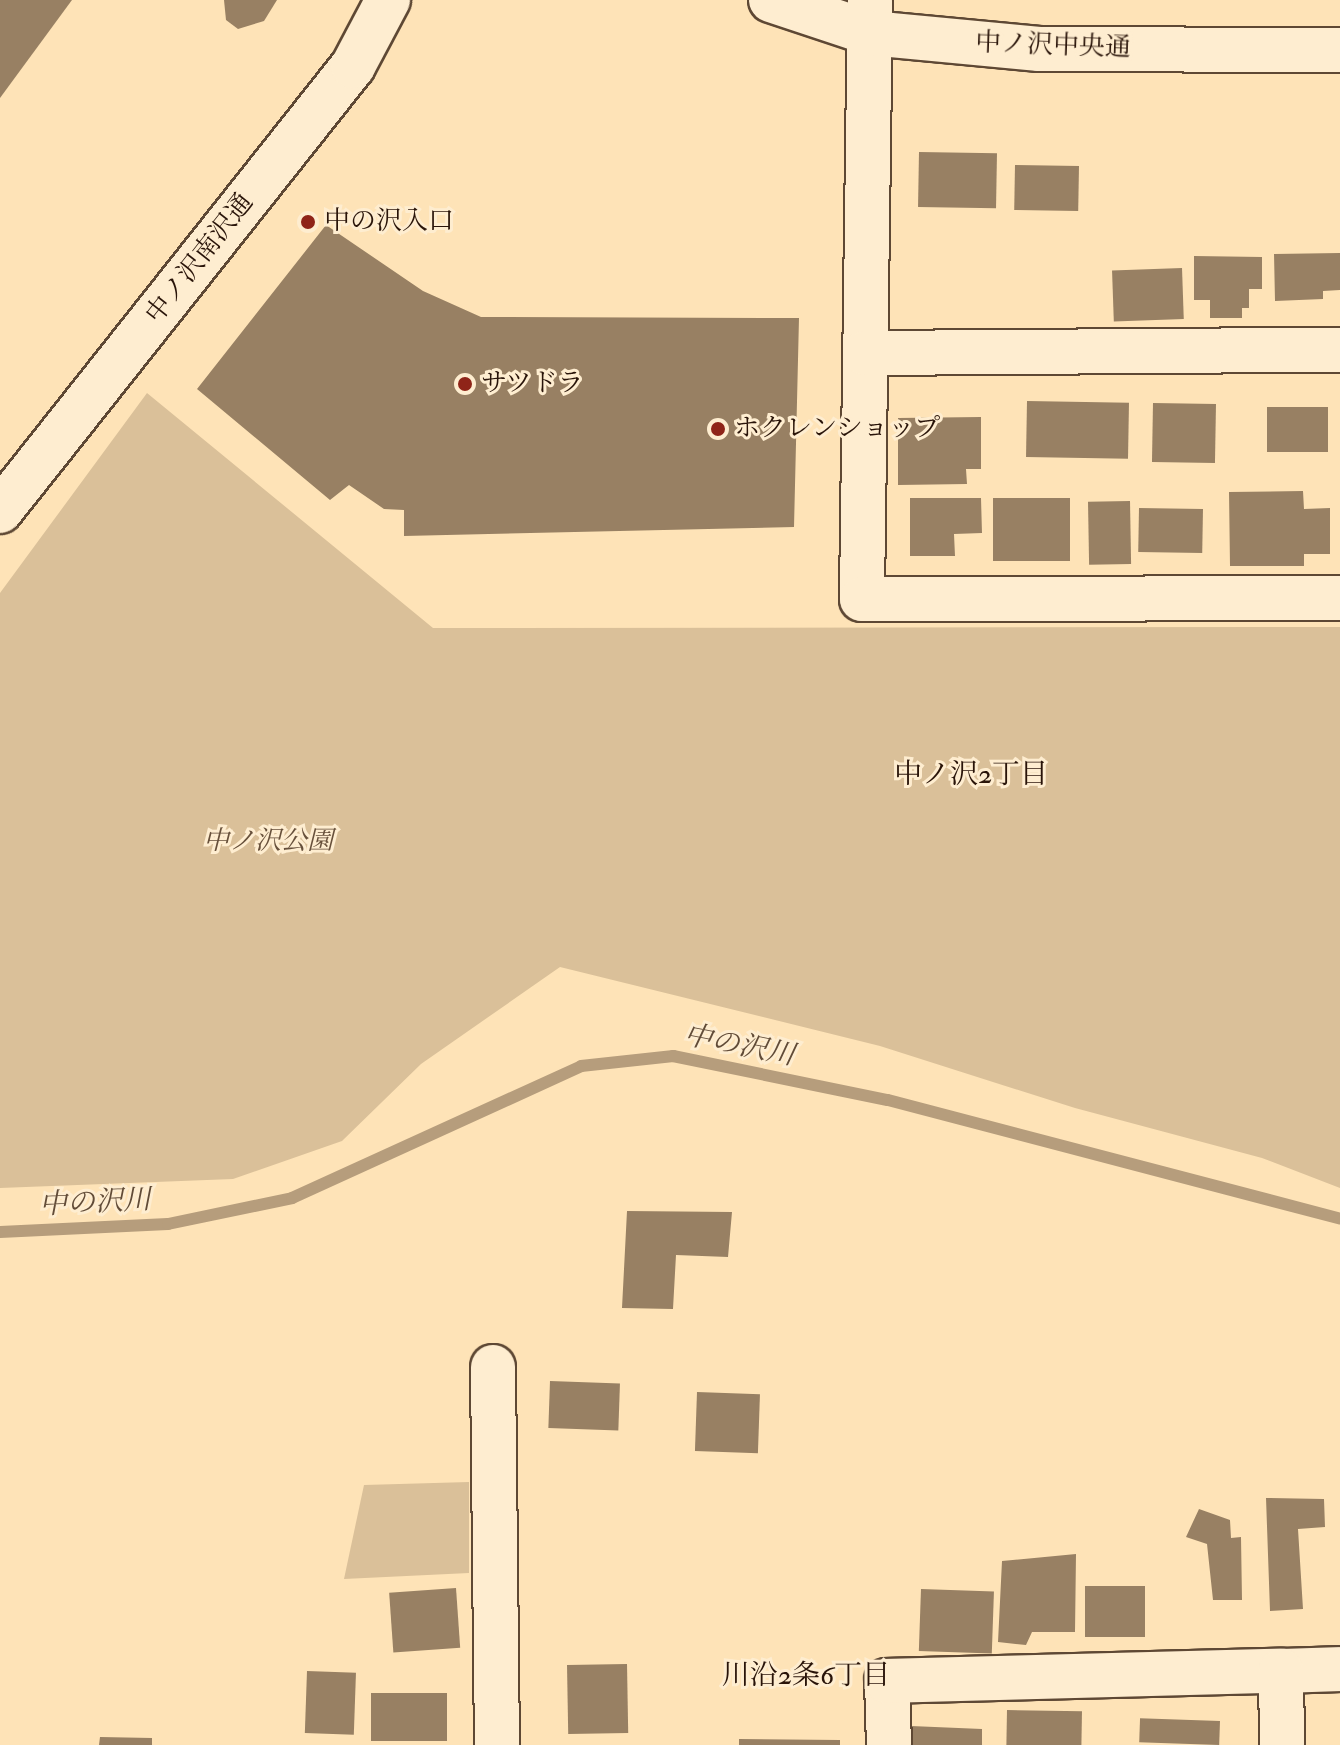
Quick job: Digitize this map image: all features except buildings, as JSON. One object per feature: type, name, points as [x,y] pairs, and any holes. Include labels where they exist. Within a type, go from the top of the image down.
[{"type":"street","name":"中ノ沢南沢通","points":[[0,511],[353,66],[388,0]]},
{"type":"street","name":"中ノ沢中央通","points":[[771,0],[1039,49],[1340,50]]},
{"type":"street","points":[[870,17],[862,599],[1340,598]]},
{"type":"street","points":[[865,353],[1340,350]]},
{"type":"street","points":[[493,1367],[497,1745]]},
{"type":"street","points":[[889,1745],[887,1681],[1340,1669]]},
{"type":"street","points":[[1281,1671],[1282,1745]]},
{"type":"green space","name":"中ノ沢公園","points":[[147,393],[433,628],[1340,627],[1340,1188],[1262,1158],[1075,1108],[880,1046],[560,967],[421,1064],[342,1141],[233,1179],[0,1188],[0,593]]},
{"type":"green space","points":[[469,1482],[469,1573],[344,1579],[364,1485]]},
{"type":"waterway","name":"中の沢川","points":[[0,1232],[168,1224],[292,1198],[581,1066],[673,1056],[888,1100],[1340,1219]]},
{"type":"place","name":"中の沢入口","points":[[308,222]]},
{"type":"place","name":"サツドラ","points":[[465,384]]},
{"type":"place","name":"ホクレンショップ","points":[[718,429]]},
{"type":"district","name":"中ノ沢2丁目","points":[[971,775]]},
{"type":"district","name":"川沿2条6丁目","points":[[806,1676]]}]
